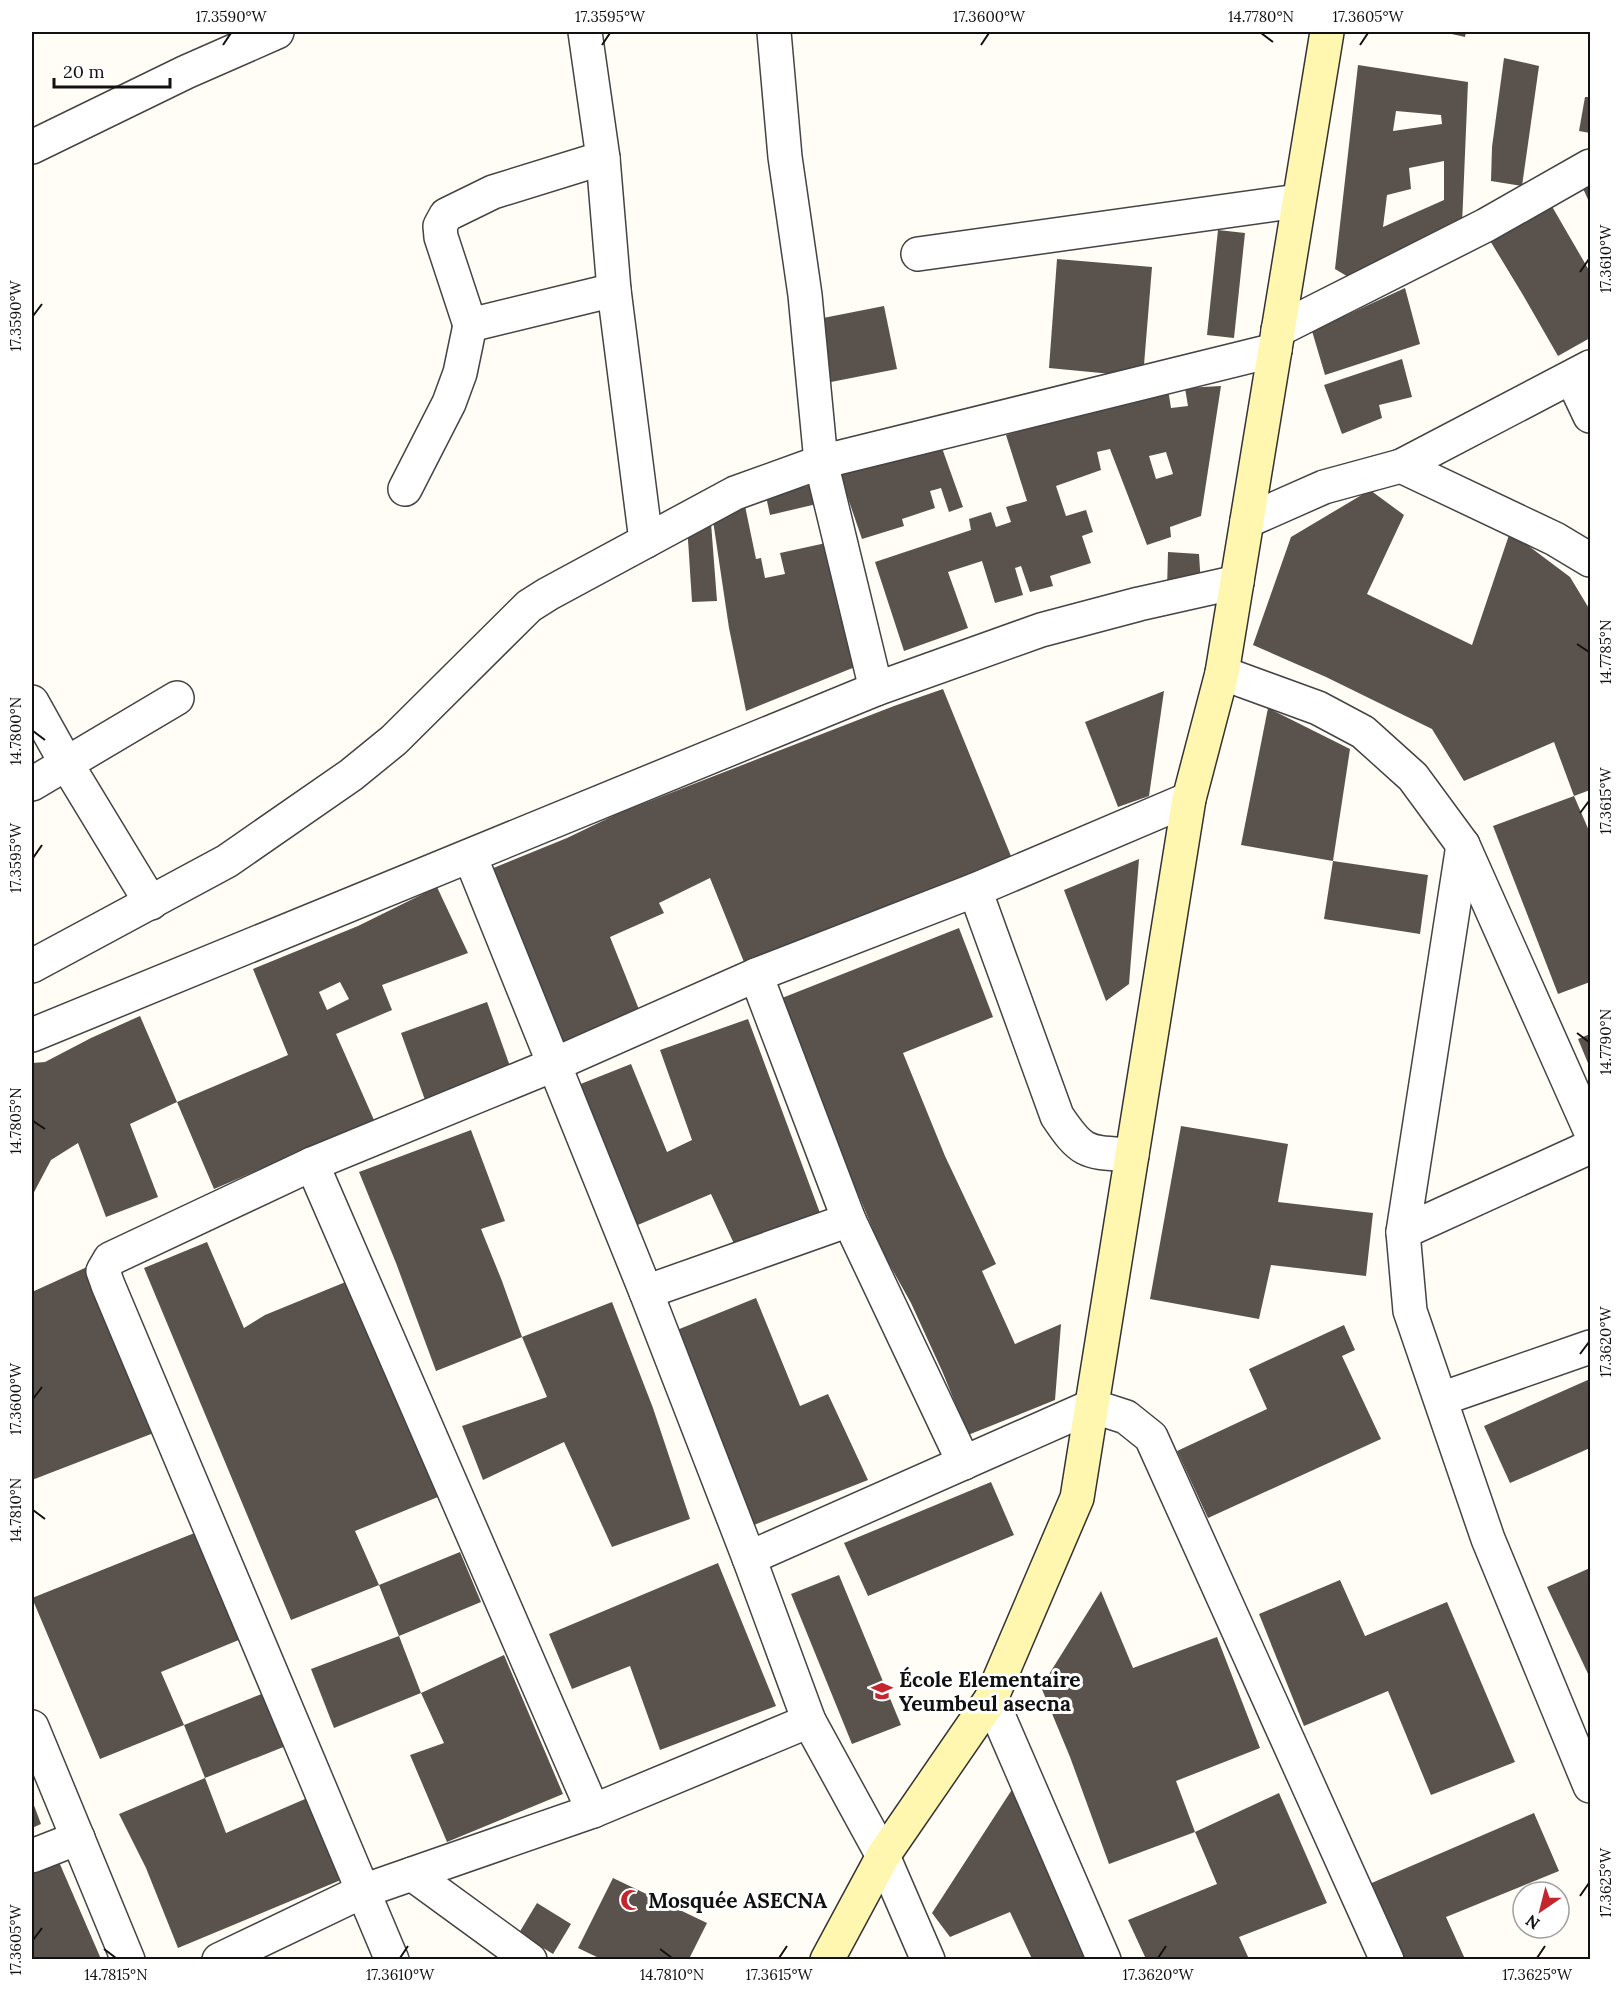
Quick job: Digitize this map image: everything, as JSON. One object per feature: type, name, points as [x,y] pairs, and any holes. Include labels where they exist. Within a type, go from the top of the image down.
[{"type":"main road","points":[[827,1959],[883,1856],[991,1699],[1077,1498],[1189,799],[1222,673],[1327,32]]},
{"type":"street","points":[[32,147],[186,72],[277,32]]},
{"type":"street","points":[[585,32],[603,158],[614,290],[646,541]]},
{"type":"street","points":[[774,32],[784,157],[805,295],[821,462],[876,689]]},
{"type":"street","points":[[405,489],[449,403],[460,374],[470,325],[441,237],[440,226],[446,215],[506,187],[603,158]]},
{"type":"street","points":[[32,966],[228,861],[351,775],[394,740],[529,606],[735,493],[821,462],[1276,340],[1590,166]]},
{"type":"street","points":[[918,254],[1298,201]]},
{"type":"street","points":[[470,325],[614,290]]},
{"type":"street","points":[[1247,521],[1324,487],[1401,466],[1581,372],[1590,416]]},
{"type":"street","points":[[1401,466],[1555,539],[1590,560]]},
{"type":"street","points":[[32,1035],[876,689],[1041,630],[1139,604],[1237,582]]},
{"type":"street","points":[[1222,673],[1318,708],[1364,732],[1413,777],[1462,845],[1590,1130]]},
{"type":"street","points":[[32,784],[177,698]]},
{"type":"street","points":[[32,702],[66,763],[151,903]]},
{"type":"street","points":[[392,1959],[103,1271],[110,1259],[312,1164],[553,1065],[756,975],[975,890],[1189,799]]},
{"type":"street","points":[[1462,845],[1403,1232],[1410,1311],[1488,1539],[1590,1786]]},
{"type":"street","points":[[470,855],[646,1292],[749,1558],[809,1721],[883,1856],[928,1959]]},
{"type":"street","points":[[975,890],[1057,1116],[1075,1142],[1094,1152],[1132,1155]]},
{"type":"street","points":[[756,975],[849,1220],[964,1463]]},
{"type":"street","points":[[1403,1232],[1590,1147]]},
{"type":"street","points":[[312,1164],[593,1811]]},
{"type":"street","points":[[646,1292],[849,1220]]},
{"type":"street","points":[[1441,1399],[1590,1347]]},
{"type":"street","points":[[749,1558],[1092,1406],[1126,1417],[1151,1437],[1387,1959]]},
{"type":"street","points":[[991,1699],[1104,1959]]},
{"type":"street","points":[[219,1959],[363,1891],[593,1811],[809,1721]]},
{"type":"street","points":[[32,1727],[128,1959]]},
{"type":"street","points":[[32,1856],[78,1838]]},
{"type":"street","points":[[412,1874],[530,1959]]},
{"type":"building","points":[[1443,32],[1466,32],[1465,37]]},
{"type":"building","points":[[1504,58],[1539,66],[1522,186],[1491,181],[1492,147]]},
{"type":"building","points":[[1358,65],[1468,82],[1462,225],[1350,278],[1335,269]],"holes":[[[1396,111],[1441,115],[1442,124],[1393,131]],[[1444,161],[1444,200],[1383,227],[1387,195],[1411,189],[1409,168]]]},
{"type":"building","points":[[1585,97],[1590,97],[1590,133],[1579,131]]},
{"type":"building","points":[[1590,180],[1590,204],[1581,184]]},
{"type":"building","points":[[1550,203],[1590,272],[1590,338],[1558,356],[1489,239]]},
{"type":"building","points":[[1218,230],[1245,233],[1234,338],[1207,335]]},
{"type":"building","points":[[1057,259],[1152,267],[1143,377],[1049,368]]},
{"type":"building","points":[[1405,288],[1420,344],[1325,375],[1312,331]]},
{"type":"building","points":[[884,306],[897,369],[831,382],[818,319]]},
{"type":"building","points":[[1402,359],[1412,397],[1379,405],[1382,418],[1342,434],[1324,385]]},
{"type":"building","points":[[1221,386],[1201,516],[1170,527],[1171,537],[1147,545],[1110,449],[1097,452],[1101,470],[1056,486],[1066,516],[1086,510],[1093,532],[1082,536],[1091,563],[1050,576],[1053,586],[1030,592],[1021,566],[1015,568],[1023,595],[995,603],[982,561],[948,572],[968,628],[904,651],[875,562],[971,530],[969,519],[991,512],[996,527],[1011,522],[1006,507],[1027,501],[1006,435],[1168,389],[1171,408],[1188,406],[1185,388]],"holes":[[[1166,452],[1173,474],[1156,479],[1149,456]]]},
{"type":"building","points":[[942,448],[963,507],[949,512],[941,488],[930,491],[935,508],[902,519],[904,526],[862,539],[840,475]]},
{"type":"building","points":[[816,484],[821,503],[770,515],[766,496]]},
{"type":"building","points":[[1370,490],[1404,515],[1367,594],[1472,645],[1510,532],[1570,577],[1590,610],[1590,790],[1574,796],[1554,742],[1464,781],[1432,729],[1326,677],[1253,645],[1291,537]]},
{"type":"building","points":[[744,501],[756,559],[761,558],[765,578],[785,574],[780,553],[826,543],[838,604],[855,667],[746,711],[729,628],[712,514]]},
{"type":"building","points":[[711,523],[717,601],[692,602],[687,524]]},
{"type":"building","points":[[1168,552],[1199,554],[1201,586],[1167,590]]},
{"type":"building","points":[[943,689],[1013,861],[746,967],[710,878],[659,903],[664,913],[610,937],[640,1012],[556,1048],[486,871],[567,838],[619,813]]},
{"type":"building","points":[[1164,691],[1149,796],[1118,807],[1085,722]]},
{"type":"building","points":[[1268,708],[1350,749],[1333,861],[1241,845]]},
{"type":"building","points":[[1574,796],[1590,833],[1590,982],[1558,994],[1493,826]]},
{"type":"building","points":[[1139,859],[1129,984],[1106,1001],[1064,890]]},
{"type":"building","points":[[1333,861],[1428,875],[1420,934],[1324,919]]},
{"type":"building","points":[[437,887],[468,953],[382,985],[392,1010],[336,1034],[374,1120],[214,1189],[177,1102],[288,1055],[253,969],[358,926]],"holes":[[[340,982],[349,999],[327,1010],[319,992]]]},
{"type":"building","points":[[959,928],[993,1017],[903,1053],[945,1156],[996,1264],[982,1271],[1015,1344],[1061,1324],[1055,1400],[968,1435],[911,1303],[882,1251],[814,1089],[782,998]]},
{"type":"building","points":[[487,1002],[511,1069],[425,1100],[401,1033]]},
{"type":"building","points":[[140,1016],[177,1102],[130,1124],[158,1197],[106,1217],[78,1143],[51,1160],[32,1196],[32,1063],[45,1062]]},
{"type":"building","points":[[748,1019],[820,1213],[736,1248],[711,1194],[633,1227],[573,1087],[631,1064],[667,1152],[692,1140],[660,1050]]},
{"type":"building","points":[[1590,1034],[1590,1068],[1578,1039]]},
{"type":"building","points":[[1181,1126],[1288,1144],[1278,1202],[1373,1213],[1366,1276],[1271,1265],[1259,1319],[1150,1299]]},
{"type":"building","points":[[471,1130],[505,1221],[481,1229],[522,1337],[436,1371],[359,1172]]},
{"type":"building","points":[[207,1242],[244,1328],[265,1315],[348,1281],[394,1385],[438,1497],[355,1531],[379,1585],[291,1620],[144,1268]]},
{"type":"building","points":[[98,1262],[164,1429],[32,1480],[32,1292]]},
{"type":"building","points":[[756,1298],[800,1406],[828,1394],[868,1480],[754,1525],[672,1332]]},
{"type":"building","points":[[612,1302],[653,1408],[690,1519],[612,1547],[564,1442],[483,1480],[462,1426],[547,1397],[522,1337]]},
{"type":"building","points":[[1344,1325],[1355,1350],[1342,1356],[1381,1439],[1208,1518],[1177,1451],[1267,1409],[1249,1369]]},
{"type":"building","points":[[1590,1379],[1590,1448],[1510,1483],[1484,1426]]},
{"type":"building","points":[[991,1482],[1014,1535],[868,1596],[844,1543]]},
{"type":"building","points":[[202,1530],[246,1637],[161,1672],[184,1725],[100,1759],[32,1598]]},
{"type":"building","points":[[460,1552],[481,1602],[399,1636],[379,1585]]},
{"type":"building","points":[[718,1563],[776,1706],[660,1750],[630,1666],[572,1689],[549,1634]]},
{"type":"building","points":[[1590,1568],[1590,1678],[1547,1587]]},
{"type":"building","points":[[839,1575],[901,1725],[852,1744],[791,1594]]},
{"type":"building","points":[[1340,1580],[1365,1636],[1447,1602],[1515,1762],[1431,1795],[1388,1691],[1304,1726],[1259,1614]]},
{"type":"building","points":[[1101,1591],[1133,1668],[1217,1637],[1260,1748],[1176,1781],[1195,1832],[1109,1864],[1070,1757],[1041,1687]]},
{"type":"building","points":[[399,1636],[421,1693],[334,1728],[311,1669]]},
{"type":"building","points":[[504,1655],[563,1794],[447,1842],[410,1755],[444,1743],[421,1693]]},
{"type":"building","points":[[269,1691],[291,1744],[205,1778],[184,1725]]},
{"type":"building","points":[[1022,1774],[1096,1959],[1032,1959],[1010,1912],[950,1937],[932,1913]]},
{"type":"building","points":[[205,1778],[226,1833],[312,1796],[348,1877],[178,1948],[146,1868],[119,1814]]},
{"type":"building","points":[[1279,1793],[1327,1903],[1239,1937],[1249,1959],[1146,1959],[1128,1920],[1217,1884],[1195,1832]]},
{"type":"building","points":[[32,1800],[41,1824],[32,1828]]},
{"type":"building","points":[[1534,1813],[1559,1871],[1537,1880],[1511,1880],[1511,1891],[1446,1917],[1465,1959],[1399,1959],[1367,1885]]},
{"type":"building","points":[[59,1862],[101,1959],[32,1959],[32,1874]]},
{"type":"building","name":"Mosquée ASECNA","points":[[613,1878],[707,1923],[689,1959],[601,1959],[578,1948]]},
{"type":"building","points":[[537,1903],[571,1924],[553,1954],[519,1933]]},
{"type":"place","name":"École Elementaire Yeumbeul asecna","points":[[882,1691]]},
{"type":"place","name":"Mosquée ASECNA","points":[[631,1900]]}]
